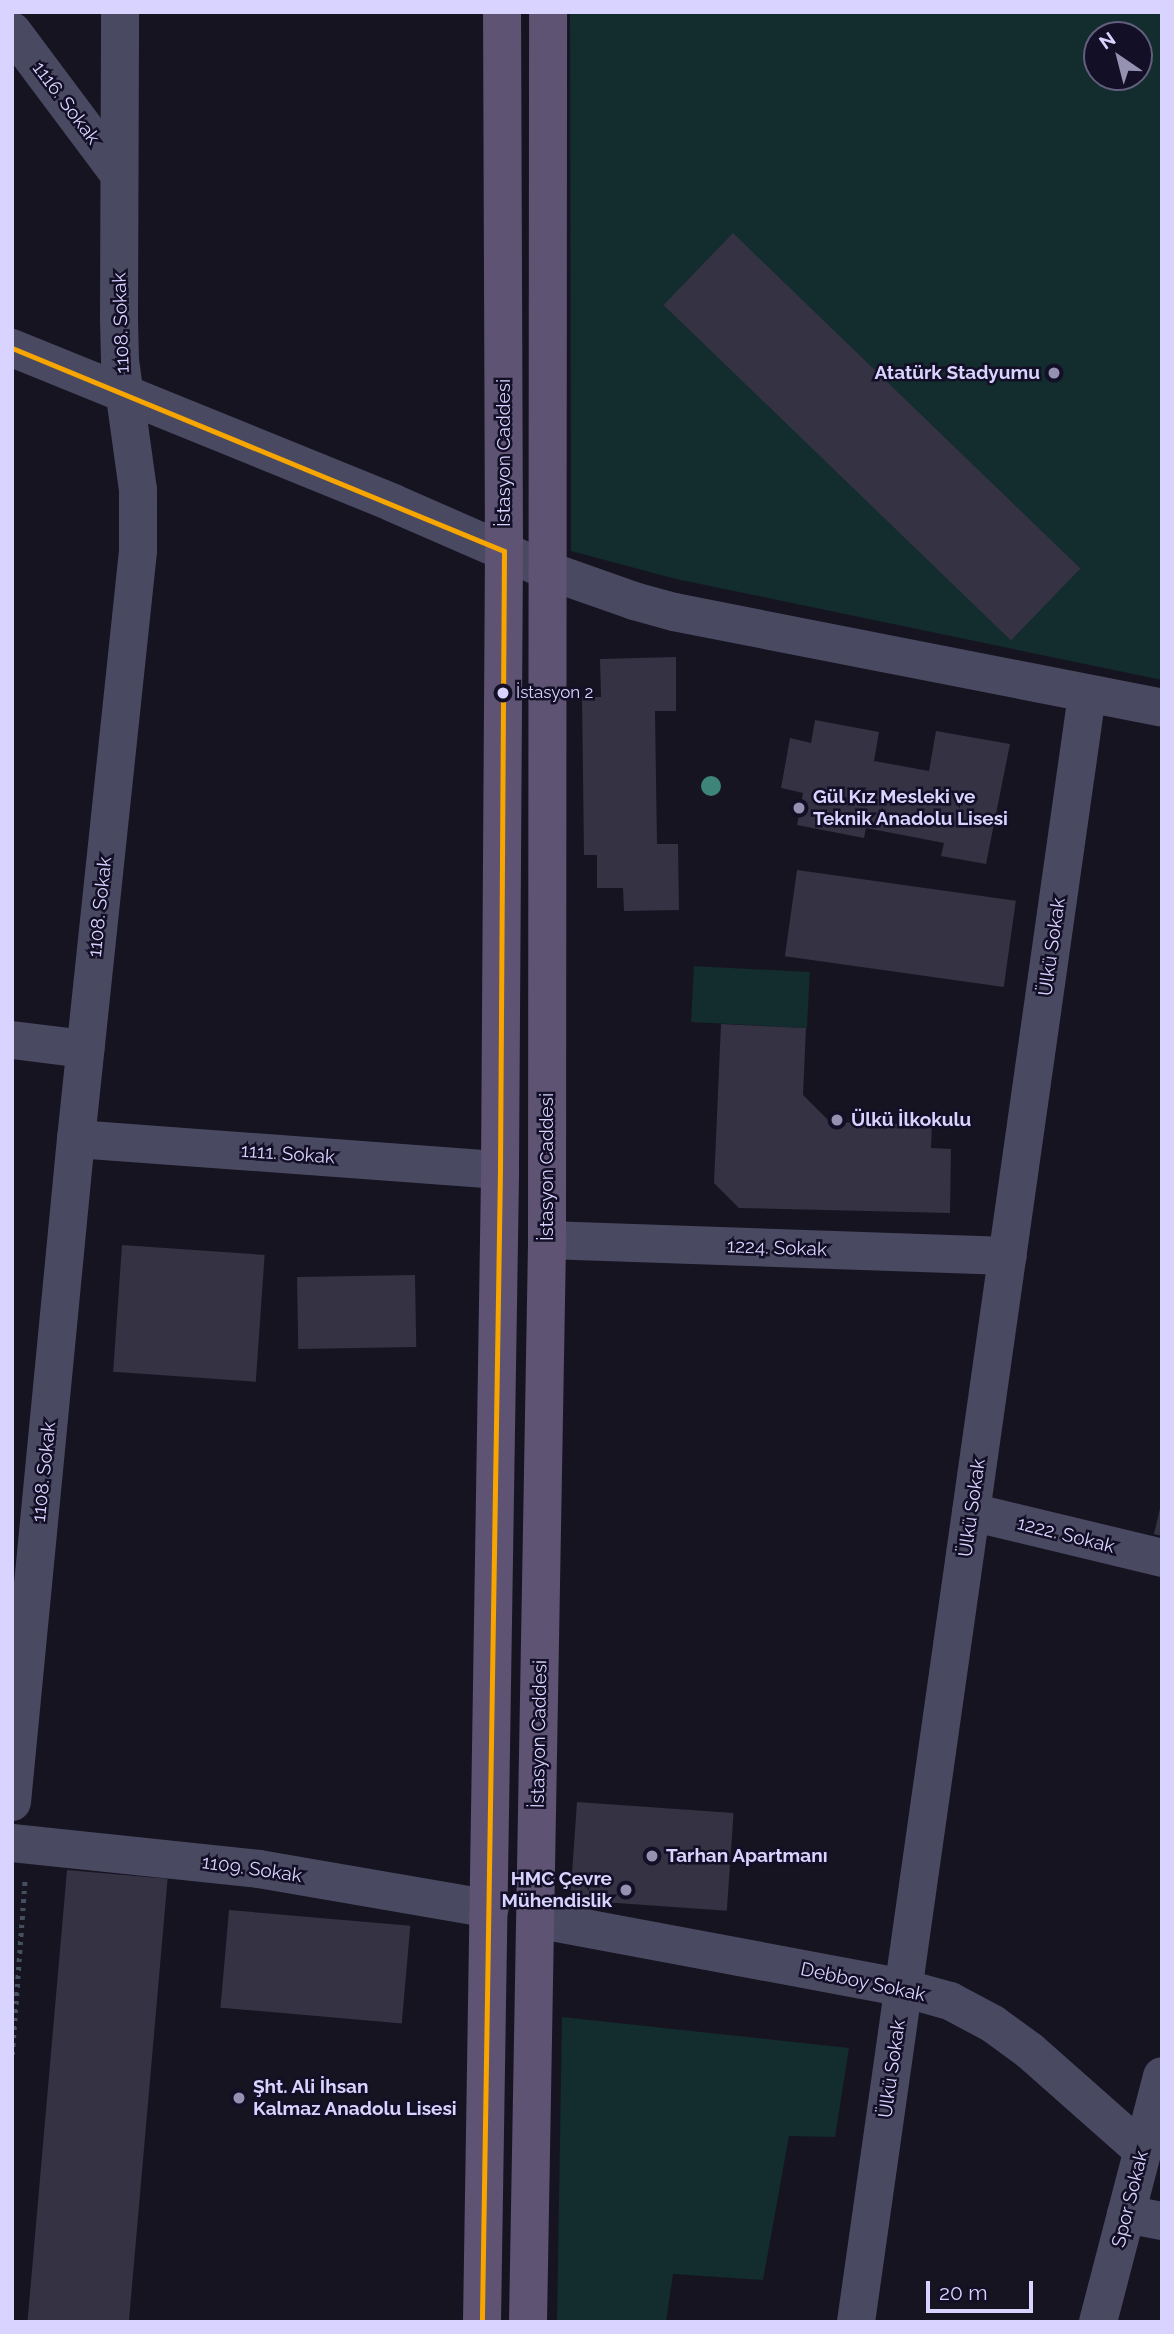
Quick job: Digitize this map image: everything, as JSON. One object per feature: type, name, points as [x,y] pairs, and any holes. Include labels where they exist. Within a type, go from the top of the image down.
[{"type":"main road","name":"İstasyon Caddesi","points":[[482,2322],[500,1170],[504,551],[502,12]]},
{"type":"main road","name":"İstasyon Caddesi","points":[[528,2322],[547,1241],[548,12]]},
{"type":"street","name":"1108. Sokak","points":[[12,1802],[85,1049],[138,551],[138,490],[125,393],[119,320],[120,12]]},
{"type":"street","name":"1116. Sokak","points":[[12,31],[119,174]]},
{"type":"street","points":[[12,348],[549,571],[674,612],[1162,708]]},
{"type":"street","name":"Ülkü Sokak","points":[[856,2322],[1087,694]]},
{"type":"street","points":[[12,1040],[85,1049]]},
{"type":"street","name":"1111. Sokak","points":[[76,1139],[500,1170]]},
{"type":"street","name":"1224. Sokak","points":[[547,1241],[1007,1256]]},
{"type":"street","name":"1222. Sokak","points":[[971,1512],[1162,1558]]},
{"type":"street","name":"1109. Sokak","points":[[20,1843],[259,1869],[490,1909]]},
{"type":"street","name":"Debboy Sokak","points":[[536,1919],[903,1988],[950,2001],[993,2024],[1030,2051],[1142,2150]]},
{"type":"street","name":"Spor Sokak","points":[[1098,2322],[1144,2217],[1142,2150],[1162,2076]]},
{"type":"path","points":[[12,2055],[20,1843]]},
{"type":"green space","points":[[570,12],[1162,12],[1162,680],[676,579],[571,551]]},
{"type":"green space","points":[[694,966],[810,972],[807,1028],[691,1022]]},
{"type":"green space","points":[[562,2017],[849,2048],[835,2137],[789,2136],[763,2280],[673,2274],[666,2322],[557,2322]]},
{"type":"building","points":[[733,233],[1080,569],[1011,640],[664,305]]},
{"type":"building","points":[[676,657],[676,711],[655,711],[657,844],[678,844],[679,910],[624,911],[623,888],[597,888],[597,855],[584,855],[582,697],[601,697],[600,659]]},
{"type":"building","points":[[815,720],[879,732],[874,761],[929,771],[936,731],[1010,744],[986,864],[941,856],[944,843],[866,828],[864,838],[797,825],[803,793],[781,788],[790,738],[811,743]]},
{"type":"building","points":[[797,870],[1016,901],[1004,987],[785,956]]},
{"type":"building","name":"Ülkü İlkokulu","points":[[721,1024],[806,1028],[803,1095],[830,1122],[932,1125],[931,1148],[951,1149],[950,1213],[739,1208],[714,1183]]},
{"type":"building","points":[[122,1245],[265,1255],[256,1382],[113,1372]]},
{"type":"building","points":[[415,1275],[416,1347],[298,1349],[297,1277]]},
{"type":"building","points":[[1162,1504],[1162,1536],[1154,1534]]},
{"type":"building","name":"Tarhan Apartmanı","points":[[577,1802],[734,1813],[727,1911],[570,1900]]},
{"type":"building","points":[[67,1870],[168,1879],[129,2322],[28,2321]]},
{"type":"building","points":[[229,1910],[410,1926],[402,2023],[220,2008]]},
{"type":"transit line","points":[[12,348],[504,551],[500,1170],[482,2322]]},
{"type":"place","name":"Atatürk Stadyumu","points":[[1054,373]]},
{"type":"place","name":"İstasyon 2","points":[[503,693]]},
{"type":"place","name":"Gül Kız Mesleki ve Teknik Anadolu Lisesi","points":[[799,808]]},
{"type":"place","name":"Ülkü İlkokulu","points":[[837,1120]]},
{"type":"place","name":"Tarhan Apartmanı","points":[[652,1856]]},
{"type":"place","name":"HMC Çevre Mühendislik","points":[[626,1890]]},
{"type":"place","name":"Şht. Ali İhsan Kalmaz Anadolu Lisesi","points":[[239,2098]]}]
